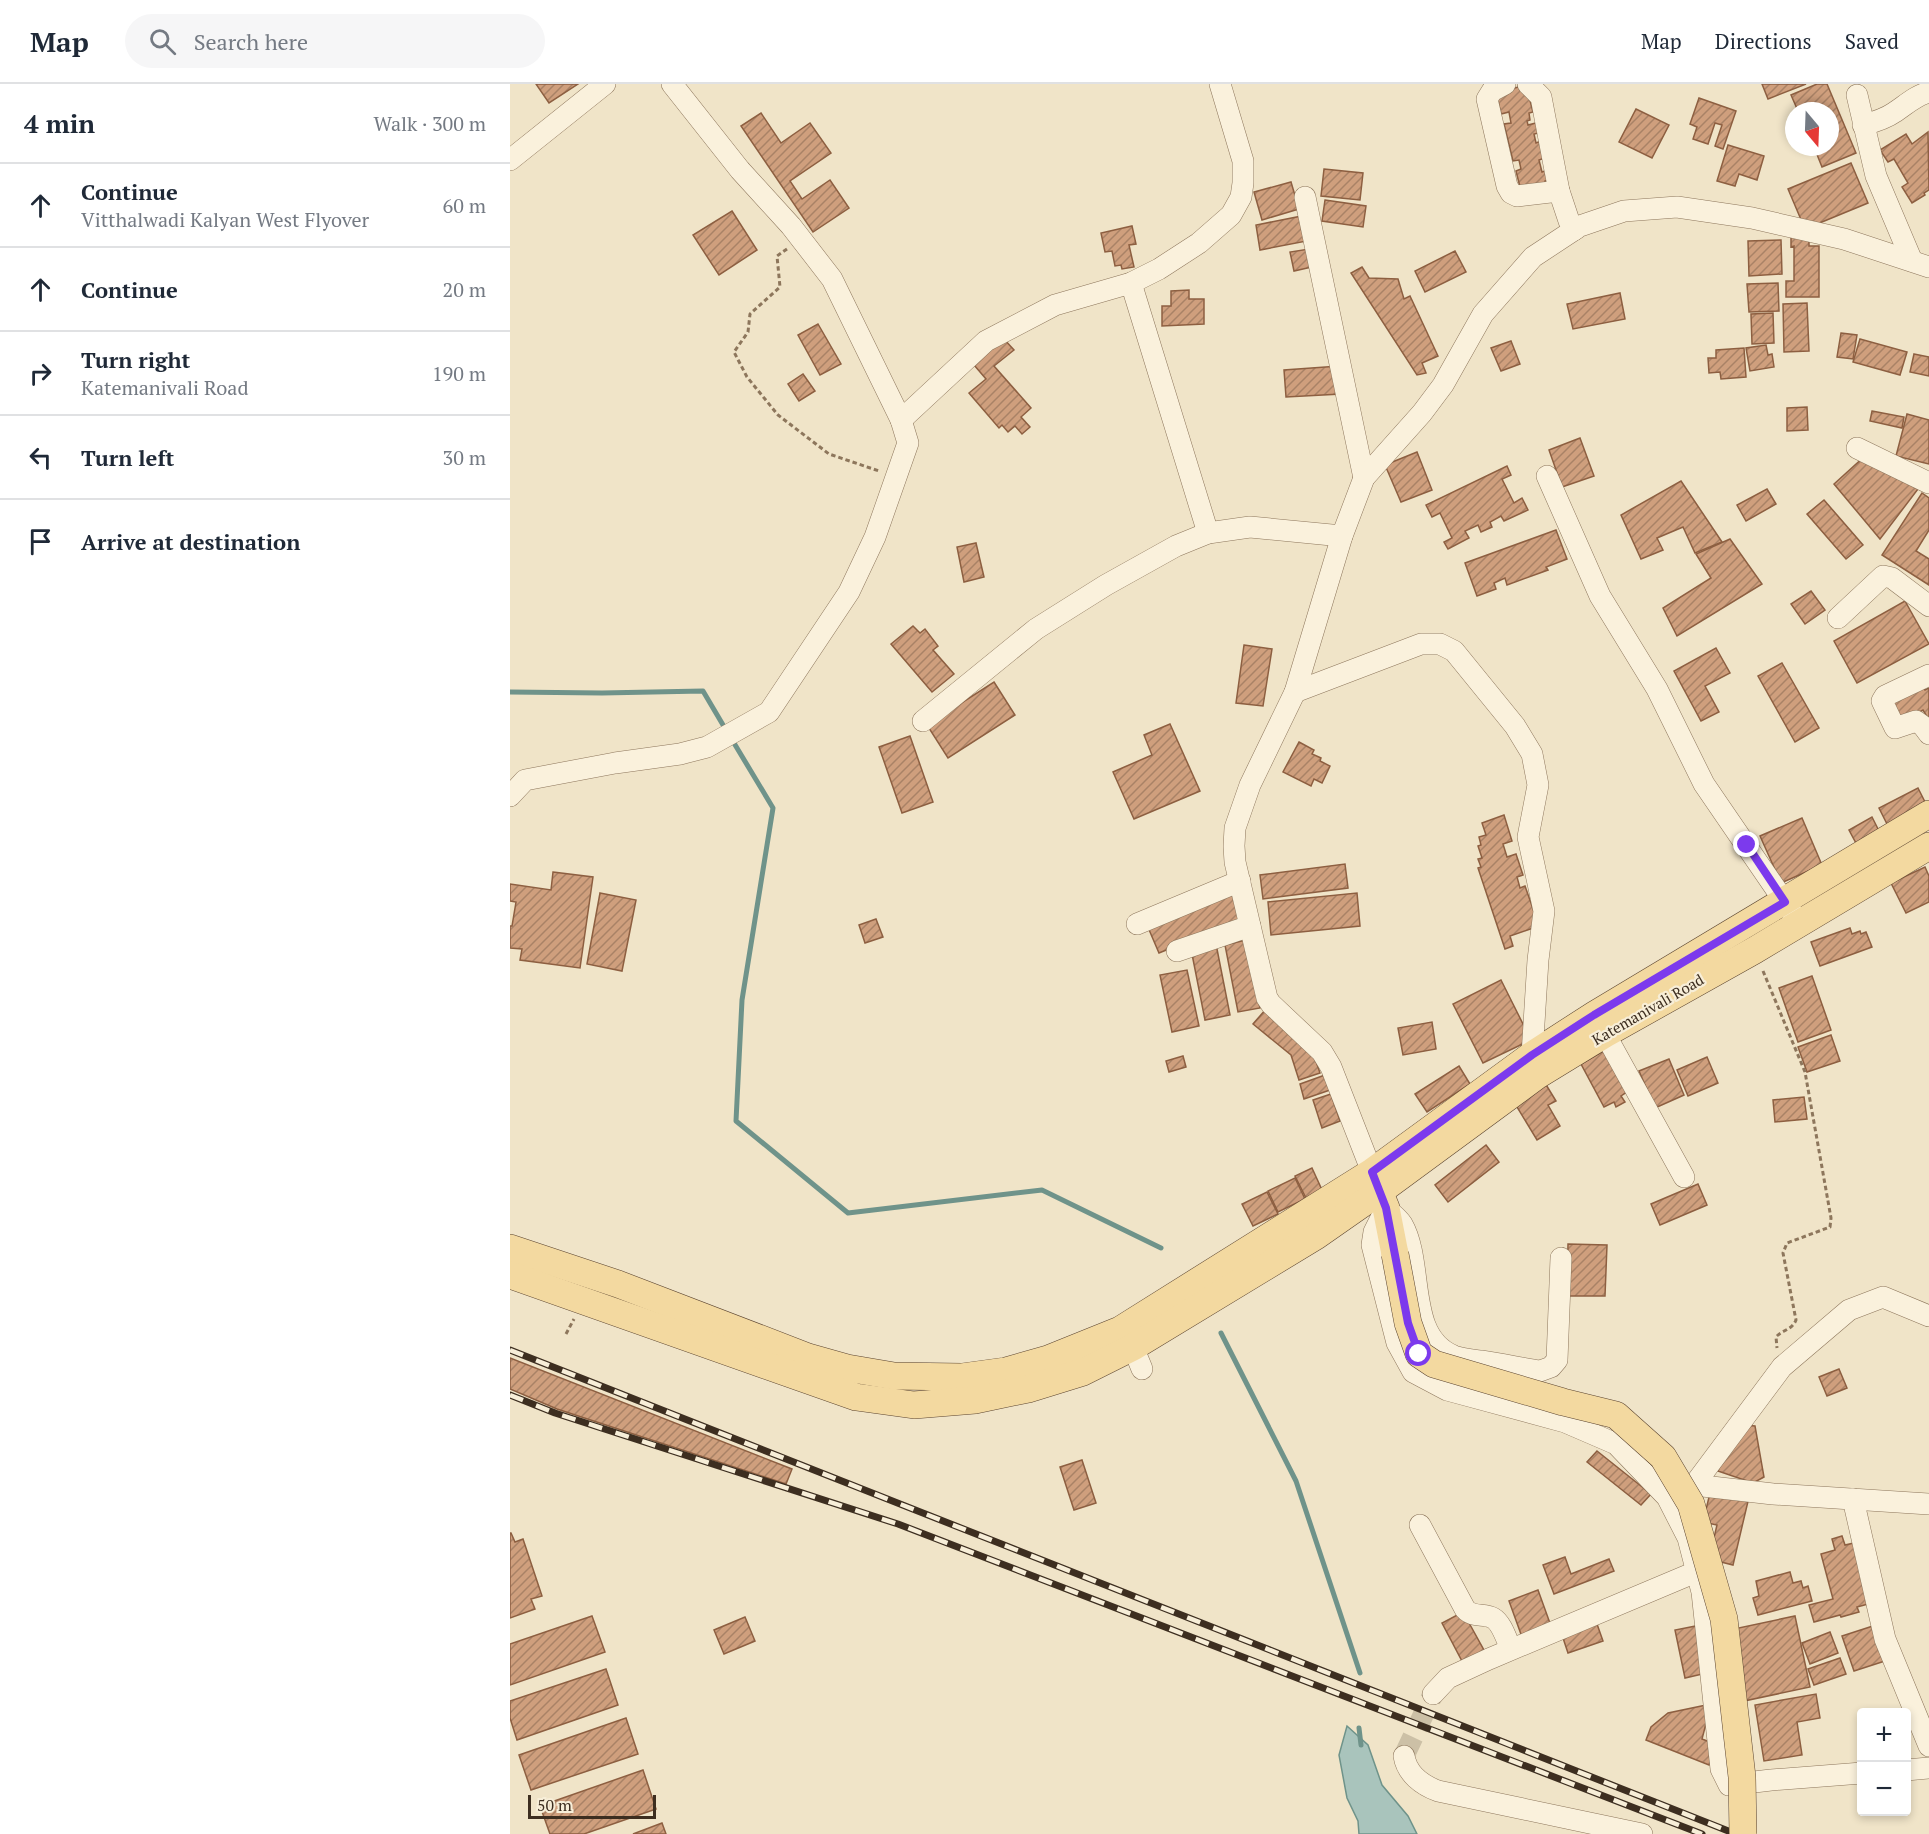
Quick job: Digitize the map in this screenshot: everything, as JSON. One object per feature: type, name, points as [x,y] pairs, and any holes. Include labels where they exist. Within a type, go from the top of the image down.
[{"type":"main road","name":"Katemanivali Road","points":[[1379,1191],[1538,1075],[1605,1034],[1755,950],[1792,912],[1929,814]]},
{"type":"main road","name":"Katemanivali Road","points":[[1379,1191],[1532,1055],[1604,1009],[1792,912],[1929,846]]},
{"type":"main road","points":[[510,1248],[618,1284],[808,1357],[843,1380],[856,1397],[914,1405],[975,1400],[1028,1389],[1083,1372],[1132,1349],[1224,1279],[1316,1236],[1379,1191],[1395,1254],[1408,1323],[1419,1354],[1434,1364],[1616,1415],[1663,1457],[1691,1504],[1724,1619],[1742,1777],[1743,1834]]},
{"type":"main road","points":[[510,1275],[843,1380]]},
{"type":"street","points":[[510,160],[605,84]]},
{"type":"street","points":[[510,796],[525,780],[615,763],[681,754],[706,747],[769,712],[849,592],[875,537],[908,442],[901,420],[832,279],[792,226],[740,170],[672,84]]},
{"type":"street","points":[[901,420],[986,341],[1055,305],[1131,283],[1159,269],[1200,243],[1231,215],[1241,197],[1243,161],[1220,84]]},
{"type":"street","points":[[1505,84],[1492,91],[1487,99],[1507,186],[1511,193],[1517,196],[1559,191]]},
{"type":"street","points":[[1528,84],[1541,97],[1559,191],[1574,230]]},
{"type":"street","points":[[1863,125],[1894,113],[1917,95],[1929,92]]},
{"type":"street","points":[[1857,95],[1876,176],[1920,264]]},
{"type":"street","points":[[1305,197],[1364,478]]},
{"type":"street","points":[[1561,1258],[1557,1360],[1551,1367],[1540,1371],[1454,1356],[1430,1338],[1422,1319],[1410,1246],[1401,1223],[1379,1191],[1331,1067],[1322,1052],[1267,998],[1234,846],[1235,828],[1250,785],[1295,692],[1342,536],[1364,478],[1422,414],[1443,386],[1484,314],[1533,256],[1580,226],[1624,210],[1677,207],[1752,218],[1844,239],[1920,264]]},
{"type":"street","points":[[1131,283],[1208,533]]},
{"type":"street","points":[[1857,448],[1929,483]]},
{"type":"street","points":[[1547,476],[1600,596],[1657,689],[1704,784],[1792,912]]},
{"type":"street","points":[[923,721],[1036,629],[1116,579],[1176,546],[1208,533],[1250,527],[1342,536]]},
{"type":"street","points":[[1838,618],[1883,576],[1892,578],[1929,606]]},
{"type":"street","points":[[1295,692],[1421,644],[1440,644],[1454,651],[1515,726],[1532,754],[1538,785],[1528,837],[1544,911],[1538,960],[1532,1055]]},
{"type":"street","points":[[1929,675],[1885,696],[1882,701],[1895,728],[1916,721],[1929,734]]},
{"type":"street","points":[[1137,924],[1240,881]]},
{"type":"street","points":[[1177,951],[1250,926]]},
{"type":"street","points":[[1605,1034],[1684,1177]]},
{"type":"street","points":[[1379,1191],[1372,1245],[1397,1343],[1413,1372],[1447,1390],[1565,1422],[1616,1444],[1667,1497],[1688,1538],[1698,1571],[1721,1769],[1729,1785],[1857,1773]]},
{"type":"street","points":[[1667,1497],[1694,1485],[1782,1367],[1849,1310],[1883,1297],[1929,1316]]},
{"type":"street","points":[[1694,1485],[1773,1494],[1929,1504]]},
{"type":"street","points":[[1853,1499],[1885,1639],[1929,1746]]},
{"type":"street","points":[[1420,1525],[1465,1609],[1470,1614],[1492,1617],[1517,1647]]},
{"type":"street","points":[[1433,1694],[1448,1678],[1698,1571]]},
{"type":"street","points":[[1512,1617],[1517,1647]]},
{"type":"street","points":[[1404,1756],[1410,1772],[1426,1787],[1432,1789],[1642,1834]]},
{"type":"street","points":[[1911,1770],[1929,1768]]},
{"type":"path","points":[[801,239],[777,255],[780,287],[750,314],[748,332],[734,352],[747,377],[778,415],[829,454],[895,477]]},
{"type":"path","points":[[1755,950],[1805,1072],[1832,1218],[1830,1227],[1784,1247],[1783,1253],[1796,1320],[1794,1326],[1776,1337],[1782,1367]]},
{"type":"water","points":[[1347,1726],[1368,1745],[1382,1785],[1408,1816],[1417,1834],[1359,1834],[1358,1821],[1347,1798],[1339,1755]]},
{"type":"building","points":[[536,84],[578,84],[549,103]]},
{"type":"building","points":[[1762,84],[1806,84],[1768,99]]},
{"type":"building","points":[[1817,84],[1827,84],[1835,102],[1794,102],[1791,95]]},
{"type":"building","points":[[1526,85],[1533,112],[1529,113],[1528,125],[1536,123],[1539,133],[1534,134],[1536,143],[1541,141],[1545,158],[1539,160],[1542,172],[1548,170],[1551,179],[1545,181],[1546,186],[1520,187],[1516,171],[1521,169],[1519,160],[1513,161],[1504,124],[1511,123],[1509,112],[1501,114],[1496,93]]},
{"type":"building","points":[[1699,98],[1736,111],[1723,149],[1715,146],[1722,125],[1715,123],[1708,144],[1693,139],[1697,127],[1690,124]]},
{"type":"building","points":[[1636,109],[1669,125],[1652,158],[1619,142]]},
{"type":"building","points":[[761,113],[781,143],[810,123],[831,153],[790,181],[802,199],[830,180],[849,208],[813,232],[741,126]]},
{"type":"building","points":[[1839,113],[1856,153],[1822,167],[1818,156],[1839,156]]},
{"type":"building","points":[[1928,132],[1929,190],[1912,203],[1902,187],[1908,183],[1894,159],[1888,162],[1880,150],[1906,134],[1912,144]]},
{"type":"building","points":[[1728,145],[1764,156],[1757,180],[1739,174],[1735,186],[1717,181]]},
{"type":"building","points":[[1851,163],[1868,203],[1805,229],[1788,189]]},
{"type":"building","points":[[1324,169],[1363,173],[1360,200],[1321,196]]},
{"type":"building","points":[[1291,182],[1299,209],[1262,220],[1254,192]]},
{"type":"building","points":[[1325,200],[1366,206],[1363,227],[1322,221]]},
{"type":"building","points":[[732,211],[757,250],[719,275],[693,235]]},
{"type":"building","points":[[1307,215],[1312,240],[1260,250],[1256,225]]},
{"type":"building","points":[[1132,226],[1136,244],[1129,245],[1134,267],[1122,269],[1121,265],[1115,266],[1112,251],[1105,252],[1101,233]]},
{"type":"building","points":[[1791,237],[1809,237],[1809,246],[1819,246],[1819,297],[1786,297],[1786,281],[1794,281],[1794,246],[1791,247]]},
{"type":"building","points":[[1781,240],[1782,274],[1749,276],[1748,241]]},
{"type":"building","points":[[1309,249],[1312,267],[1294,271],[1290,252]]},
{"type":"building","points":[[1455,251],[1466,272],[1425,292],[1415,271]]},
{"type":"building","points":[[1362,267],[1369,278],[1398,279],[1404,299],[1410,296],[1438,356],[1422,363],[1426,373],[1417,375],[1351,273]]},
{"type":"building","points":[[1778,283],[1779,311],[1749,312],[1747,284]]},
{"type":"building","points":[[1189,290],[1189,299],[1204,299],[1204,324],[1162,326],[1162,306],[1171,306],[1171,291]]},
{"type":"building","points":[[1620,293],[1625,319],[1573,329],[1567,304]]},
{"type":"building","points":[[1807,303],[1809,351],[1784,352],[1783,304]]},
{"type":"building","points":[[1773,313],[1774,343],[1752,344],[1751,314]]},
{"type":"building","points":[[818,324],[841,364],[820,375],[798,335]]},
{"type":"building","points":[[1841,333],[1857,335],[1853,359],[1837,357]]},
{"type":"building","points":[[1003,338],[1014,350],[994,366],[1031,408],[1021,417],[1030,427],[1022,434],[1015,426],[1008,432],[1002,425],[999,428],[969,393],[986,379],[968,358]]},
{"type":"building","points":[[1860,339],[1907,352],[1900,375],[1853,362]]},
{"type":"building","points":[[1511,341],[1520,364],[1501,371],[1491,348]]},
{"type":"building","points":[[1766,345],[1768,355],[1772,354],[1774,367],[1750,371],[1746,348]]},
{"type":"building","points":[[1744,348],[1746,377],[1721,379],[1720,372],[1709,373],[1708,358],[1716,358],[1716,350]]},
{"type":"building","points":[[1914,354],[1929,357],[1929,376],[1910,372]]},
{"type":"building","points":[[1339,366],[1341,394],[1286,397],[1284,370]]},
{"type":"building","points":[[803,374],[815,391],[799,401],[788,384]]},
{"type":"building","points":[[1807,407],[1808,430],[1787,431],[1787,408]]},
{"type":"building","points":[[1872,411],[1904,417],[1902,428],[1870,421]]},
{"type":"building","points":[[1907,414],[1929,420],[1929,464],[1896,456]]},
{"type":"building","points":[[1580,438],[1594,476],[1562,487],[1549,450]]},
{"type":"building","points":[[1417,452],[1432,490],[1401,502],[1385,465]]},
{"type":"building","points":[[1865,456],[1918,489],[1880,539],[1834,484]]},
{"type":"building","points":[[1507,466],[1511,475],[1502,479],[1514,503],[1522,498],[1528,510],[1504,521],[1501,516],[1490,522],[1492,527],[1481,532],[1478,525],[1465,531],[1469,538],[1448,549],[1444,542],[1452,538],[1440,513],[1432,517],[1426,505]]},
{"type":"building","points":[[1681,481],[1722,542],[1695,553],[1683,527],[1657,538],[1663,550],[1641,559],[1621,515]]},
{"type":"building","points":[[1767,489],[1776,504],[1746,521],[1737,505]]},
{"type":"building","points":[[1922,493],[1929,498],[1929,530],[1916,551],[1929,559],[1929,585],[1882,555]]},
{"type":"building","points":[[1824,500],[1863,545],[1846,559],[1807,514]]},
{"type":"building","points":[[1556,530],[1567,559],[1546,567],[1548,570],[1507,585],[1505,578],[1494,583],[1496,589],[1477,596],[1465,563]]},
{"type":"building","points":[[1730,539],[1762,584],[1677,636],[1663,608],[1711,578],[1696,554]]},
{"type":"building","points":[[976,543],[984,577],[964,582],[957,547]]},
{"type":"building","points":[[1811,591],[1825,610],[1805,624],[1791,604]]},
{"type":"building","points":[[1905,601],[1929,644],[1857,683],[1834,641]]},
{"type":"building","points":[[913,626],[920,633],[925,629],[938,646],[933,650],[954,674],[932,692],[891,644]]},
{"type":"building","points":[[1244,645],[1272,649],[1263,706],[1236,703]]},
{"type":"building","points":[[1716,648],[1730,673],[1705,686],[1719,712],[1701,721],[1674,671]]},
{"type":"building","points":[[1782,663],[1819,728],[1795,742],[1758,676]]},
{"type":"building","points":[[1920,681],[1925,690],[1929,688],[1929,720],[1923,710],[1897,724],[1885,701]]},
{"type":"building","points":[[994,682],[1015,715],[948,758],[927,725]]},
{"type":"building","points":[[1170,724],[1200,791],[1134,819],[1113,772],[1152,755],[1144,735]]},
{"type":"building","points":[[910,736],[933,802],[902,813],[879,747]]},
{"type":"building","points":[[1299,742],[1314,750],[1312,754],[1330,766],[1322,783],[1314,779],[1311,786],[1283,772]]},
{"type":"building","points":[[1918,788],[1928,808],[1889,828],[1879,808]]},
{"type":"building","points":[[1504,815],[1512,841],[1503,844],[1507,857],[1516,854],[1523,875],[1517,877],[1520,888],[1525,886],[1539,926],[1510,936],[1513,946],[1505,949],[1478,868],[1481,867],[1478,859],[1482,858],[1478,846],[1481,845],[1479,837],[1486,835],[1482,823]]},
{"type":"building","points":[[1872,817],[1880,833],[1857,845],[1849,830]]},
{"type":"building","points":[[1802,818],[1822,865],[1781,883],[1760,836]]},
{"type":"building","points":[[1345,864],[1348,888],[1263,899],[1260,875]]},
{"type":"building","points":[[1925,867],[1929,876],[1929,902],[1906,913],[1891,883]]},
{"type":"building","points":[[553,872],[593,877],[580,968],[520,960],[522,949],[510,948],[510,926],[512,926],[516,902],[510,901],[510,884],[551,890]]},
{"type":"building","points":[[1232,890],[1243,919],[1159,953],[1147,925]]},
{"type":"building","points":[[600,893],[636,900],[622,971],[587,964]]},
{"type":"building","points":[[1357,893],[1360,926],[1271,935],[1268,902]]},
{"type":"building","points":[[876,919],[883,937],[865,943],[859,925]]},
{"type":"building","points":[[1850,928],[1852,934],[1860,931],[1861,934],[1866,932],[1872,947],[1820,966],[1811,942]]},
{"type":"building","points":[[1246,940],[1260,1008],[1238,1012],[1225,945]]},
{"type":"building","points":[[1216,944],[1230,1015],[1205,1020],[1191,949]]},
{"type":"building","points":[[1187,970],[1199,1026],[1172,1032],[1160,975]]},
{"type":"building","points":[[1812,976],[1831,1030],[1798,1042],[1779,988]]},
{"type":"building","points":[[1501,980],[1531,1040],[1483,1063],[1453,1004]]},
{"type":"building","points":[[1266,1009],[1311,1047],[1320,1073],[1299,1080],[1291,1055],[1253,1024]]},
{"type":"building","points":[[1432,1022],[1436,1049],[1403,1055],[1398,1028]]},
{"type":"building","points":[[1831,1035],[1840,1061],[1807,1072],[1798,1047]]},
{"type":"building","points":[[1605,1050],[1627,1092],[1621,1096],[1625,1102],[1616,1107],[1614,1102],[1604,1107],[1581,1064]]},
{"type":"building","points":[[1183,1056],[1186,1067],[1169,1072],[1166,1061]]},
{"type":"building","points":[[1707,1057],[1718,1083],[1688,1096],[1677,1070]]},
{"type":"building","points":[[1669,1059],[1684,1095],[1655,1108],[1639,1071]]},
{"type":"building","points":[[1459,1066],[1470,1084],[1427,1112],[1415,1094]]},
{"type":"building","points":[[1325,1075],[1330,1090],[1304,1099],[1300,1084]]},
{"type":"building","points":[[1545,1083],[1556,1101],[1548,1105],[1560,1126],[1537,1140],[1514,1102]]},
{"type":"building","points":[[1331,1094],[1340,1121],[1322,1128],[1313,1100]]},
{"type":"building","points":[[1804,1097],[1807,1119],[1775,1122],[1773,1100]]},
{"type":"building","points":[[1486,1145],[1499,1162],[1448,1202],[1435,1185]]},
{"type":"building","points":[[1312,1168],[1322,1190],[1306,1198],[1295,1176]]},
{"type":"building","points":[[1295,1178],[1305,1199],[1278,1212],[1268,1191]]},
{"type":"building","points":[[1698,1184],[1707,1205],[1660,1225],[1651,1204]]},
{"type":"building","points":[[1267,1192],[1278,1214],[1253,1226],[1242,1204]]},
{"type":"building","points":[[1568,1244],[1607,1245],[1605,1296],[1567,1296]]},
{"type":"building","points":[[510,1358],[792,1469],[786,1484],[557,1409],[510,1389]]},
{"type":"building","points":[[1839,1369],[1847,1388],[1827,1396],[1819,1377]]},
{"type":"building","points":[[1743,1425],[1755,1426],[1764,1477],[1753,1483],[1718,1471],[1725,1452]]},
{"type":"building","points":[[1597,1451],[1651,1494],[1641,1505],[1587,1462]]},
{"type":"building","points":[[1082,1460],[1096,1503],[1074,1510],[1060,1467]]},
{"type":"building","points":[[1711,1489],[1749,1497],[1733,1565],[1709,1559],[1717,1525],[1703,1522]]},
{"type":"building","points":[[510,1533],[515,1542],[523,1539],[542,1596],[531,1599],[535,1609],[510,1618]]},
{"type":"building","points":[[1842,1536],[1845,1545],[1854,1543],[1872,1603],[1857,1607],[1859,1612],[1814,1622],[1809,1605],[1833,1599],[1821,1554],[1835,1550],[1832,1539]]},
{"type":"building","points":[[1565,1557],[1571,1574],[1609,1559],[1614,1571],[1554,1594],[1543,1565]]},
{"type":"building","points":[[1790,1572],[1793,1583],[1801,1581],[1803,1588],[1808,1586],[1812,1601],[1758,1615],[1753,1598],[1759,1596],[1756,1581]]},
{"type":"building","points":[[1538,1590],[1551,1626],[1522,1637],[1509,1601]]},
{"type":"building","points":[[1463,1612],[1485,1652],[1463,1663],[1442,1623]]},
{"type":"building","points":[[592,1616],[605,1652],[510,1685],[510,1644]]},
{"type":"building","points":[[1795,1616],[1810,1687],[1744,1701],[1729,1630]]},
{"type":"building","points":[[745,1617],[755,1641],[724,1654],[714,1630]]},
{"type":"building","points":[[1597,1624],[1603,1641],[1568,1653],[1562,1635]]},
{"type":"building","points":[[1701,1625],[1711,1672],[1685,1678],[1675,1630]]},
{"type":"building","points":[[1876,1625],[1888,1660],[1854,1671],[1842,1636]]},
{"type":"building","points":[[1830,1632],[1838,1653],[1810,1664],[1802,1643]]},
{"type":"building","points":[[1840,1658],[1846,1674],[1814,1685],[1808,1669]]},
{"type":"building","points":[[606,1669],[618,1705],[517,1740],[510,1718],[510,1701]]},
{"type":"building","points":[[1816,1694],[1820,1718],[1797,1722],[1802,1755],[1764,1761],[1755,1705]]},
{"type":"building","points":[[1711,1704],[1702,1739],[1715,1744],[1709,1765],[1646,1740],[1651,1727],[1668,1713]]},
{"type":"building","points":[[626,1718],[638,1754],[531,1790],[519,1755]]},
{"type":"building","points":[[643,1770],[656,1809],[584,1834],[550,1834],[540,1806]]},
{"type":"building","points":[[662,1823],[666,1834],[633,1834]]},
{"type":"waterway","points":[[510,692],[703,691],[726,730]]},
{"type":"waterway","points":[[731,738],[773,808],[742,1000],[736,1121],[848,1213],[1042,1190],[1161,1248]]},
{"type":"waterway","points":[[1221,1333],[1296,1481],[1360,1673]]},
{"type":"waterway","points":[[1359,1728],[1361,1745]]},
{"type":"tunnel","points":[[1404,1756],[1433,1694]]},
{"type":"railway","points":[[510,1350],[1736,1834]]},
{"type":"railway","points":[[510,1395],[555,1413],[898,1524],[1702,1834]]},
{"type":"route","points":[[1419,1354],[1408,1323],[1386,1208],[1372,1172],[1532,1055],[1744,924],[1785,902],[1747,845]]}]
